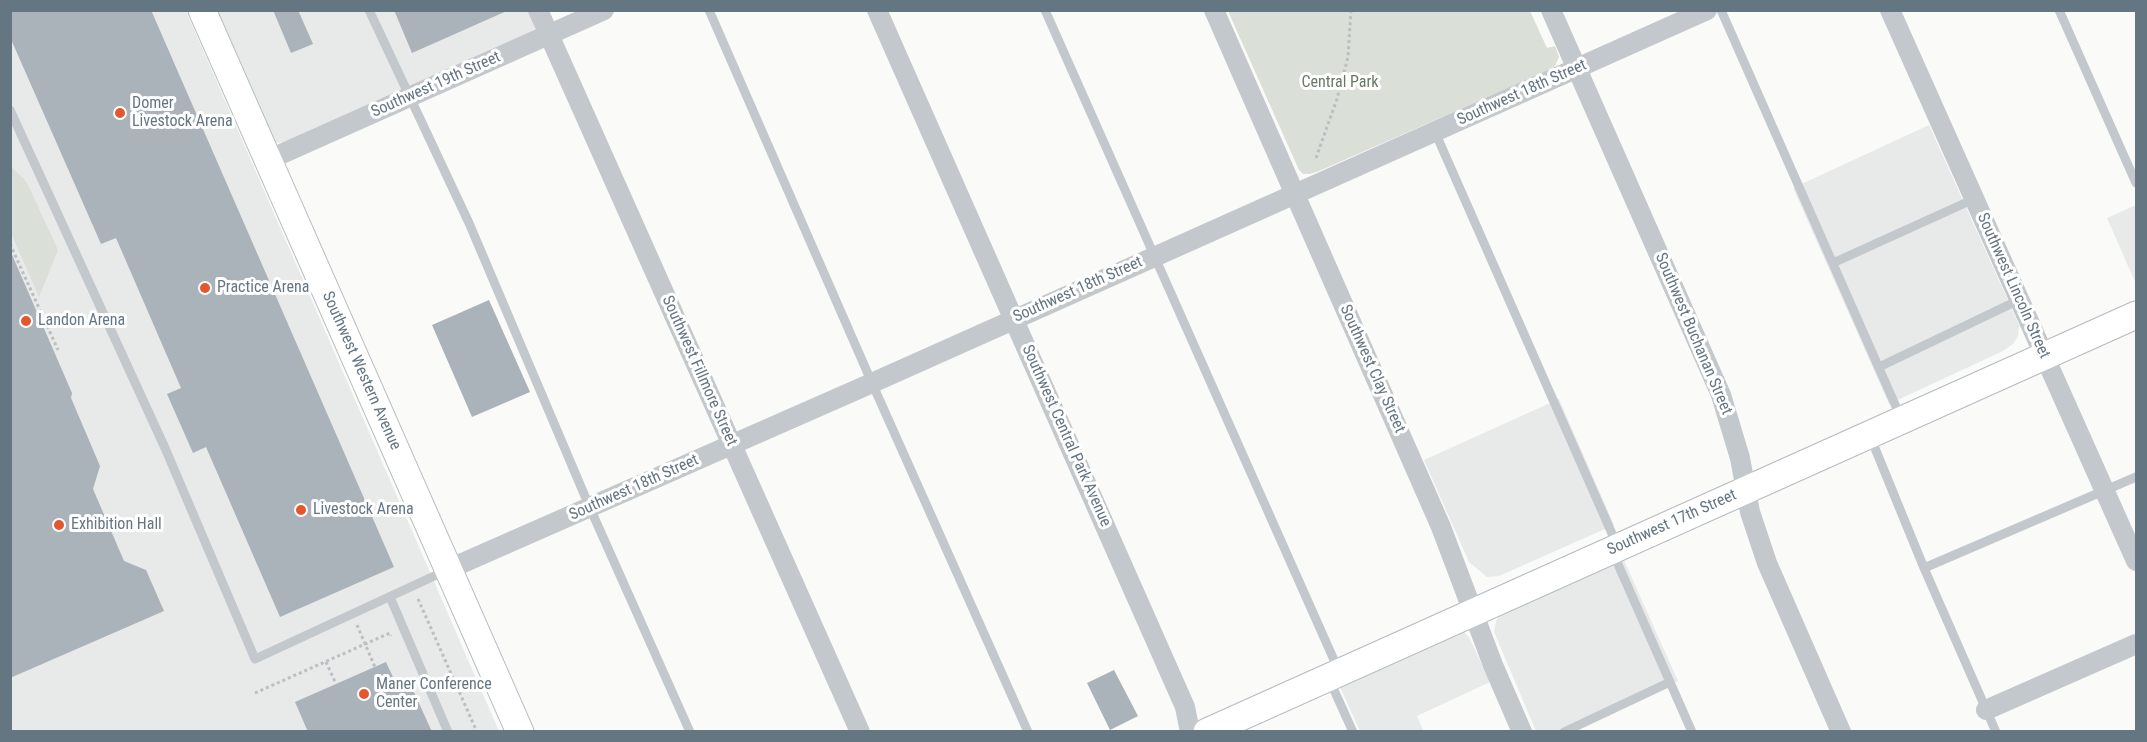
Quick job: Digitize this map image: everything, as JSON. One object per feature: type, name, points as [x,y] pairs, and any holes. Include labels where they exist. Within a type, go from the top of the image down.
[{"type":"main road","name":"Southwest Western Avenue","points":[[202,10],[520,732]]},
{"type":"main road","name":"Southwest 17th Street","points":[[1207,732],[2136,315]]},
{"type":"street","name":"Southwest Fillmore Street","points":[[538,10],[860,732]]},
{"type":"street","name":"Southwest 19th Street","points":[[268,160],[604,10]]},
{"type":"street","name":"Southwest Central Park Avenue","points":[[877,10],[1185,707],[1190,732]]},
{"type":"street","name":"Southwest Clay Street","points":[[1214,10],[1441,527],[1493,665],[1522,732]]},
{"type":"street","name":"Southwest Buchanan Street","points":[[1551,10],[1721,395],[1747,490],[1750,512],[1767,563],[1841,732]]},
{"type":"street","name":"Southwest 18th Street","points":[[449,569],[1707,10]]},
{"type":"street","name":"Southwest Lincoln Street","points":[[1890,10],[2136,561]]},
{"type":"street","points":[[1986,710],[2136,644]]},
{"type":"lane","points":[[369,10],[469,224],[590,508],[690,732]]},
{"type":"lane","points":[[709,10],[1028,732]]},
{"type":"lane","points":[[1045,10],[1155,256],[1334,675],[1353,732]]},
{"type":"lane","points":[[1721,10],[1902,420]]},
{"type":"lane","points":[[2059,10],[2136,183]]},
{"type":"lane","points":[[10,110],[165,448],[255,659],[449,569]]},
{"type":"lane","points":[[1436,132],[1692,732]]},
{"type":"lane","points":[[1833,263],[1974,199]]},
{"type":"lane","points":[[1879,367],[2019,300]]},
{"type":"lane","points":[[1869,435],[1996,732]]},
{"type":"lane","points":[[1924,568],[2136,477]]},
{"type":"lane","points":[[390,597],[448,732]]},
{"type":"lane","points":[[1564,732],[1670,681]]},
{"type":"path","points":[[1316,158],[1337,99],[1348,57],[1351,10]]},
{"type":"path","points":[[10,244],[58,350]]},
{"type":"path","points":[[418,598],[477,732]]},
{"type":"path","points":[[357,626],[375,667]]},
{"type":"path","points":[[255,693],[390,633]]},
{"type":"path","points":[[326,662],[336,684]]},
{"type":"shaded area","points":[[10,11],[186,11],[499,731],[11,731]]},
{"type":"shaded area","points":[[213,11],[531,11],[535,21],[535,30],[528,36],[290,141],[277,143],[268,134]]},
{"type":"shaded area","points":[[1929,125],[2019,325],[2018,336],[2013,344],[2003,351],[1889,404],[1793,188]]},
{"type":"shaded area","points":[[2136,205],[2136,284],[2107,218]]},
{"type":"shaded area","points":[[1559,399],[1614,525],[1499,576],[1487,577],[1469,562],[1424,460]]},
{"type":"shaded area","points":[[1623,558],[1678,681],[1568,731],[1536,731],[1494,632],[1496,621],[1502,612]]},
{"type":"shaded area","points":[[1463,631],[1469,637],[1490,682],[1417,716],[1424,732],[1360,731],[1339,685]]},
{"type":"green space","name":"Central Park","points":[[1228,11],[1530,11],[1547,48],[1555,46],[1559,57],[1555,66],[1547,71],[1319,171],[1303,174],[1299,170]]},
{"type":"green space","points":[[11,167],[28,185],[58,250],[39,297],[11,233]]},
{"type":"building","points":[[10,10],[151,10],[394,567],[280,617],[206,447],[193,453],[167,394],[181,388],[116,238],[101,244],[10,37]]},
{"type":"building","points":[[273,10],[298,10],[313,44],[291,53]]},
{"type":"building","points":[[394,10],[509,10],[412,53]]},
{"type":"building","name":"Exhibition Hall","points":[[10,250],[72,393],[71,398],[100,466],[93,489],[124,561],[146,570],[164,611],[10,678]]},
{"type":"building","points":[[489,300],[530,392],[472,417],[432,325]]},
{"type":"building","name":"Maner Conference Center","points":[[386,662],[397,686],[409,681],[432,732],[308,732],[295,702]]},
{"type":"building","points":[[1114,670],[1138,716],[1110,730],[1087,683]]},
{"type":"place","name":"Domer Livestock Arena","points":[[120,113]]},
{"type":"place","name":"Practice Arena","points":[[205,288]]},
{"type":"place","name":"Landon Arena","points":[[26,321]]},
{"type":"place","name":"Livestock Arena","points":[[301,510]]},
{"type":"place","name":"Exhibition Hall","points":[[59,525]]},
{"type":"place","name":"Maner Conference Center","points":[[364,694]]}]
